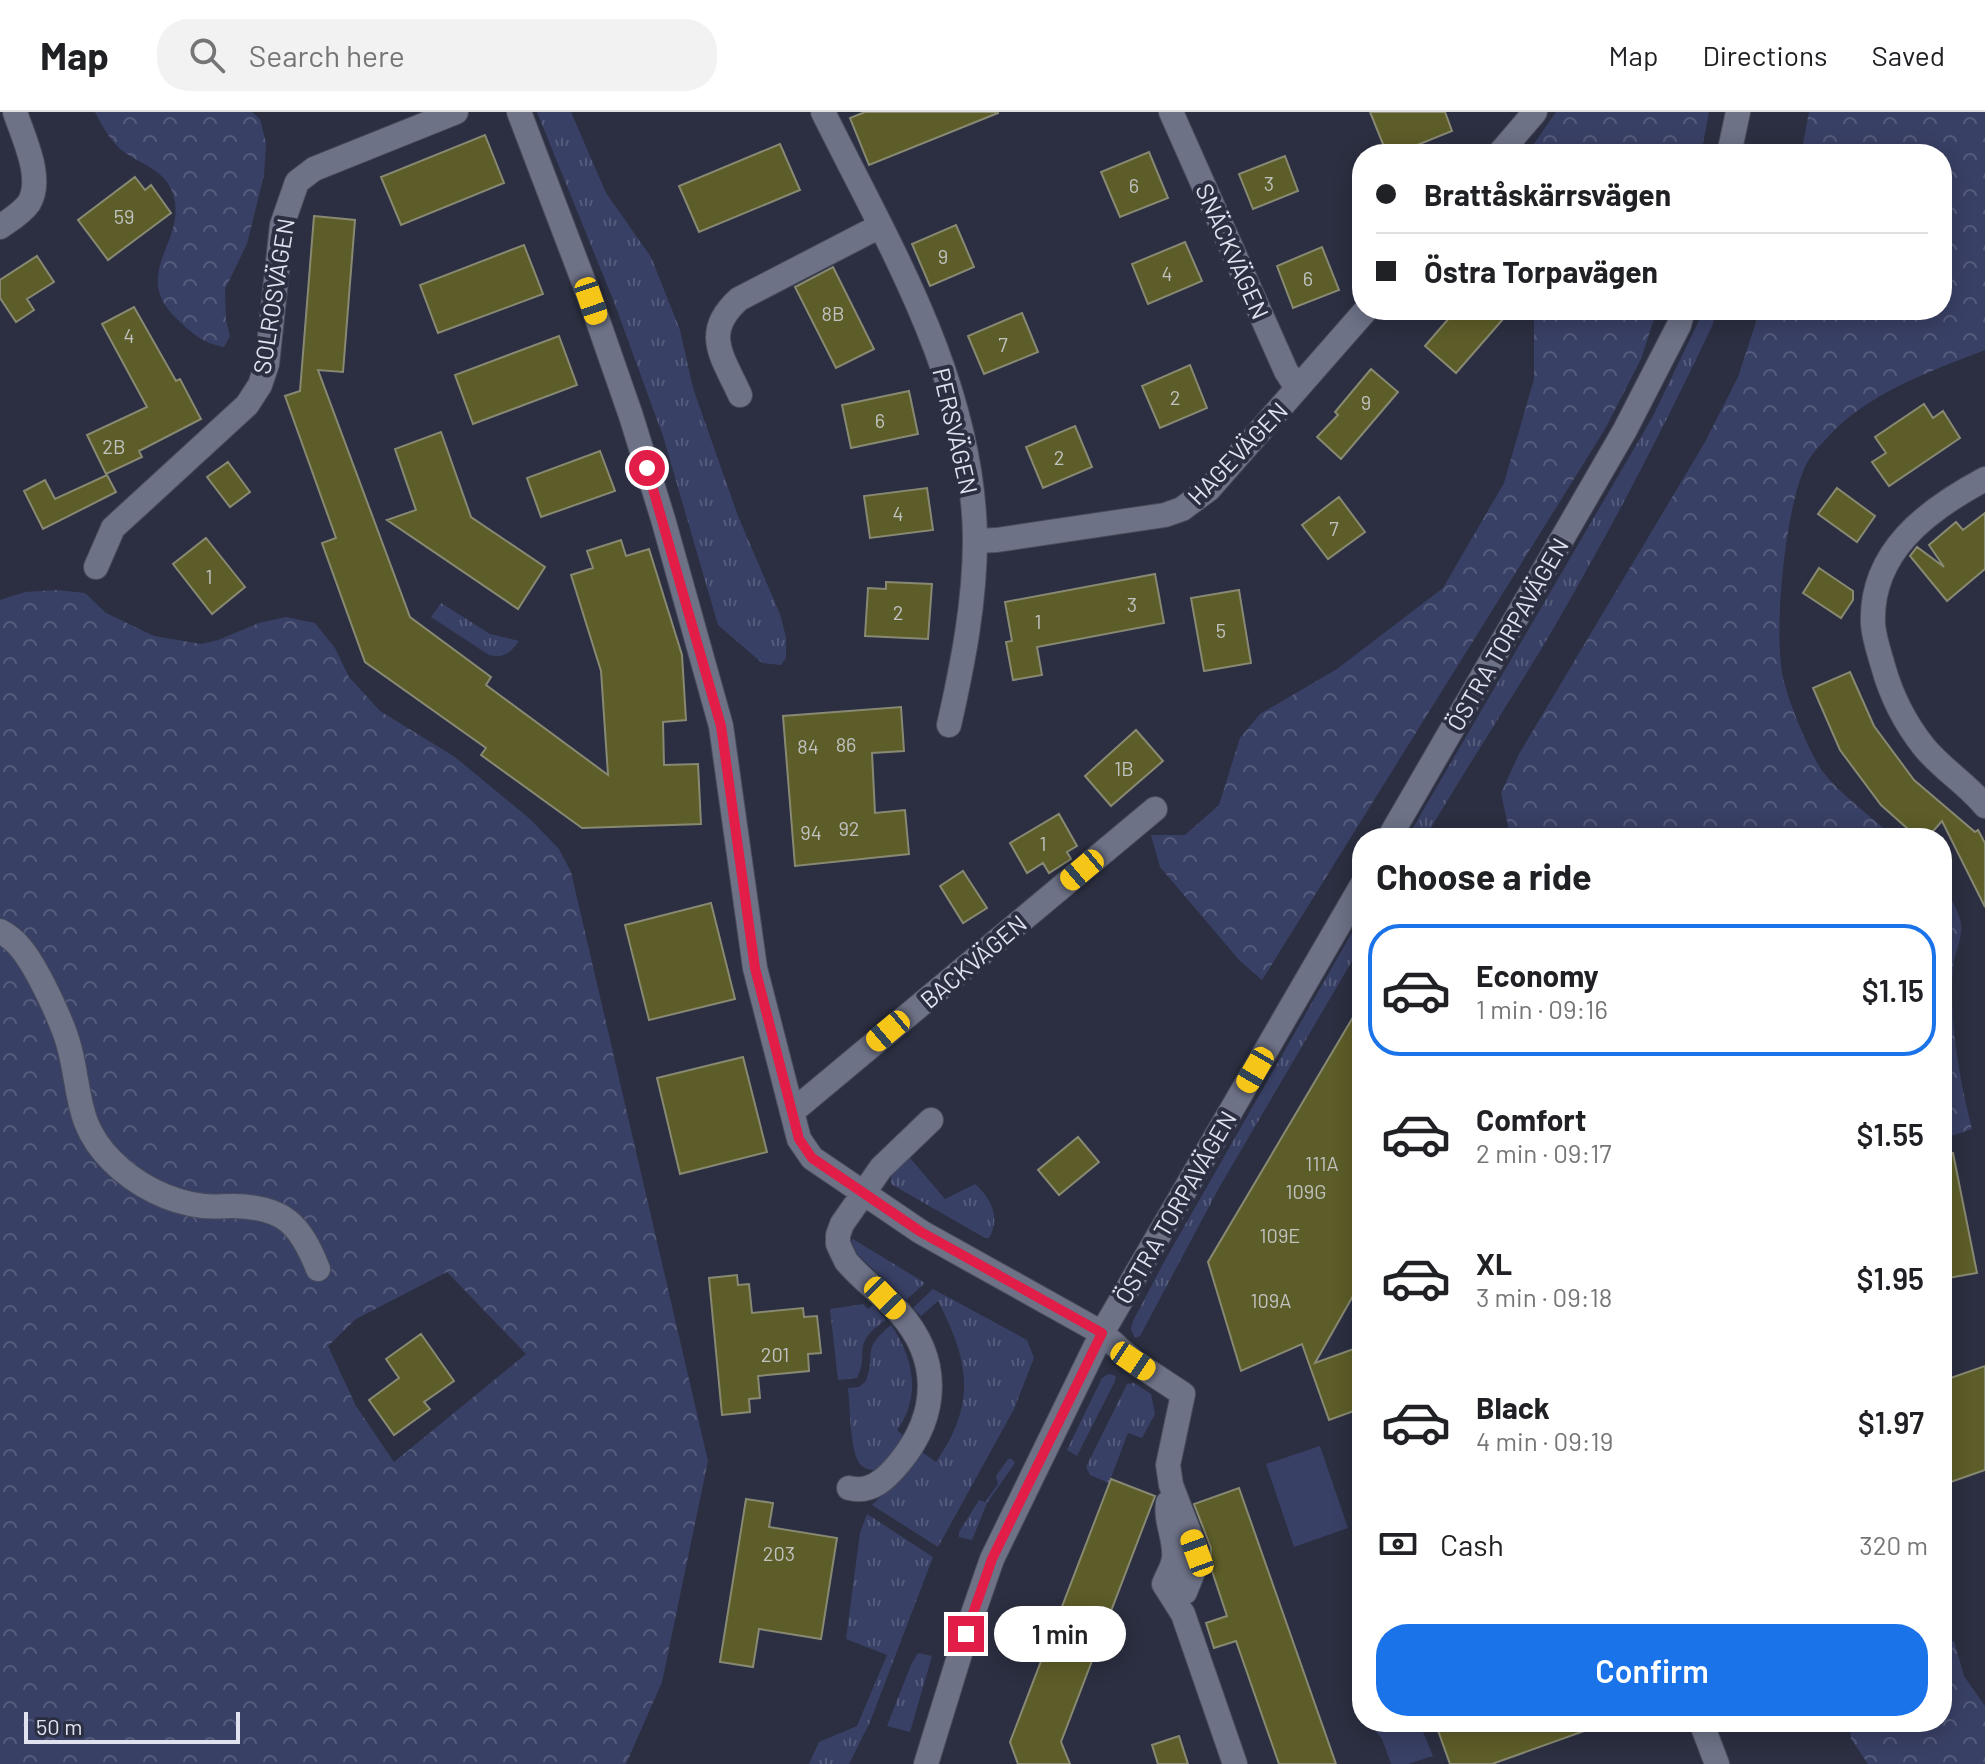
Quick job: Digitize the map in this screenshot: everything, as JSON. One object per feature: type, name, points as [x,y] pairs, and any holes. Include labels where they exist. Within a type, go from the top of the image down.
[{"type":"street","points":[[0,227],[21,212],[30,201],[34,188],[32,167],[15,112]]},
{"type":"street","name":"SOLROSVÄGEN","points":[[96,567],[113,528],[247,405],[260,385],[267,364],[282,225],[297,182],[314,169],[456,112]]},
{"type":"street","points":[[519,112],[631,416],[721,726],[755,968],[799,1139],[812,1158],[863,1194],[921,1232],[1102,1333],[1133,1361],[1183,1394],[1168,1465],[1171,1485],[1197,1553],[1185,1592]]},
{"type":"street","name":"PERSVÄGEN","points":[[823,112],[929,330],[953,394],[969,470],[975,541],[968,640],[949,725]]},
{"type":"street","name":"SNÄCKVÄGEN","points":[[1171,112],[1286,371],[1297,388]]},
{"type":"street","points":[[1508,144],[1535,112]]},
{"type":"street","points":[[1731,144],[1738,112]]},
{"type":"street","points":[[740,395],[716,337],[718,326],[729,308],[739,299],[880,226]]},
{"type":"street","name":"HAGEVÄGEN","points":[[975,541],[1165,515],[1182,509],[1209,489],[1357,320]]},
{"type":"street","name":"ÖSTRA TORPAVÄGEN","points":[[1395,828],[1625,430],[1680,320]]},
{"type":"street","points":[[1985,479],[1937,508],[1895,550],[1878,578],[1873,626],[1886,678],[1909,726],[1925,749],[1985,805]]},
{"type":"street","name":"BACKVÄGEN","points":[[792,1112],[1155,809]]},
{"type":"street","name":"ÖSTRA TORPAVÄGEN","points":[[926,1764],[992,1559],[1102,1333],[1352,902]]},
{"type":"street","points":[[0,931],[20,946],[50,1002],[70,1048],[83,1114],[94,1141],[110,1159],[128,1176],[174,1200],[203,1206],[257,1207],[287,1220],[299,1230],[318,1269]]},
{"type":"street","points":[[849,1488],[857,1490],[885,1481],[921,1430],[929,1408],[930,1387],[920,1343],[885,1298],[861,1278],[840,1253],[838,1235],[842,1224],[881,1168],[931,1120]]},
{"type":"street","points":[[1171,1485],[1167,1513],[1174,1560],[1164,1584],[1183,1614],[1235,1764]]},
{"type":"street","points":[[1705,1732],[1717,1764]]},
{"type":"green space","points":[[95,112],[252,112],[260,119],[266,143],[264,175],[247,244],[225,289],[230,336],[224,347],[204,341],[194,334],[164,303],[158,286],[159,271],[174,224],[175,207],[171,189],[155,170],[119,148]]},
{"type":"green space","points":[[537,112],[571,112],[606,193],[651,257],[680,330],[693,388],[738,516],[780,614],[786,637],[786,658],[781,665],[762,663],[718,625],[663,436],[614,302]]},
{"type":"green space","points":[[1556,112],[1709,112],[1703,144],[1534,144]]},
{"type":"green space","points":[[1809,112],[1985,112],[1985,350],[1901,385],[1843,422],[1807,463],[1798,487],[1787,540],[1779,631],[1785,687],[1823,772],[1883,828],[1508,828],[1501,793],[1519,754],[1705,442],[1738,377],[1757,320],[1952,320],[1952,144],[1803,144]]},
{"type":"green space","points":[[1534,320],[1654,320],[1641,359],[1605,429],[1357,828],[1352,828],[1352,835],[1262,980],[1240,961],[1160,867],[1151,835],[1185,835],[1219,805],[1240,738],[1260,714],[1337,669],[1443,588],[1504,483],[1534,379]]},
{"type":"green space","points":[[1699,320],[1714,320],[1656,440],[1540,651],[1431,828],[1413,828],[1653,416]]},
{"type":"green space","points":[[57,590],[85,593],[106,613],[154,636],[201,644],[259,623],[286,617],[315,623],[335,648],[349,677],[380,711],[455,757],[530,819],[559,849],[571,872],[708,1461],[662,1682],[626,1764],[0,1764],[0,600],[25,592]],"holes":[[[447,1272],[526,1354],[394,1462],[356,1406],[328,1346],[356,1319]]]},
{"type":"green space","points":[[441,603],[490,634],[519,641],[507,654],[489,655],[431,617]]},
{"type":"green space","points":[[1952,901],[1961,924],[1953,967],[1952,1008]]},
{"type":"green space","points":[[1352,933],[1352,961],[1220,1186],[1140,1336],[1135,1338],[1131,1329],[1133,1321]]},
{"type":"green space","points":[[1952,1008],[1959,1070],[1972,1129],[1952,1136]]},
{"type":"green space","points":[[910,1158],[945,1199],[975,1184],[981,1190],[990,1202],[994,1216],[989,1238],[891,1184],[891,1175]]},
{"type":"green space","points":[[853,1239],[925,1283],[906,1300],[858,1255],[851,1241]]},
{"type":"green space","points":[[933,1289],[1027,1340],[1034,1358],[1014,1409],[938,1547],[872,1505],[919,1450],[936,1462],[958,1420],[964,1382],[957,1343],[938,1301],[921,1316],[913,1308]]},
{"type":"green space","points":[[863,1304],[868,1309],[873,1305],[886,1320],[864,1342],[857,1378],[838,1380],[830,1309]]},
{"type":"green space","points":[[891,1325],[905,1350],[912,1377],[910,1404],[897,1430],[906,1438],[878,1470],[871,1470],[860,1464],[854,1450],[848,1388],[859,1387],[866,1381],[872,1346]]},
{"type":"green space","points":[[1109,1374],[1116,1376],[1115,1381],[1077,1456],[1067,1450],[1102,1378]]},
{"type":"green space","points":[[1134,1383],[1151,1394],[1155,1414],[1142,1438],[1128,1433],[1109,1483],[1090,1475],[1086,1467],[1127,1384]]},
{"type":"green space","points":[[1320,1446],[1348,1528],[1294,1547],[1266,1464]]},
{"type":"green space","points":[[1008,1459],[1015,1463],[987,1503],[972,1540],[959,1537],[979,1500],[985,1502],[998,1484],[996,1476]]},
{"type":"green space","points":[[867,1514],[933,1557],[870,1722],[849,1764],[809,1764],[819,1742],[857,1726],[887,1655],[846,1639],[860,1533]]},
{"type":"green space","points":[[1952,1642],[1964,1676],[1985,1706],[1985,1764],[1868,1764],[1851,1739],[1850,1732],[1952,1732]]},
{"type":"green space","points":[[918,1653],[932,1656],[910,1732],[887,1726]]},
{"type":"green space","points":[[1376,1732],[1423,1732],[1433,1756],[1408,1764],[1391,1764]]},
{"type":"building","points":[[865,112],[998,113],[869,165],[850,118]]},
{"type":"building","points":[[1370,112],[1445,112],[1452,131],[1420,144],[1383,144]]},
{"type":"building","points":[[485,135],[504,183],[401,225],[381,177]]},
{"type":"building","points":[[780,144],[800,190],[699,232],[679,186]]},
{"type":"building","points":[[1149,152],[1168,198],[1120,217],[1101,172]]},
{"type":"building","points":[[1285,156],[1298,191],[1253,209],[1239,174]]},
{"type":"building","points":[[135,177],[145,190],[151,185],[171,213],[108,260],[78,220]]},
{"type":"building","points":[[314,216],[355,220],[343,372],[318,370],[410,617],[491,677],[486,685],[608,775],[601,671],[571,575],[593,568],[587,551],[621,540],[626,556],[649,549],[682,655],[686,720],[663,722],[664,765],[698,764],[701,824],[582,828],[481,755],[486,748],[365,662],[322,543],[336,538],[285,396],[300,391]]},
{"type":"building","points":[[956,225],[974,267],[930,286],[912,244]]},
{"type":"building","points":[[1185,242],[1202,281],[1148,304],[1132,264]]},
{"type":"building","points":[[524,245],[543,294],[438,333],[420,285]]},
{"type":"building","points":[[1322,247],[1339,290],[1293,308],[1277,266]]},
{"type":"building","points":[[37,256],[54,282],[27,299],[34,310],[16,322],[0,298],[0,280]]},
{"type":"building","points":[[833,267],[874,349],[836,368],[795,287]]},
{"type":"building","points":[[134,307],[176,381],[180,379],[201,419],[139,451],[142,457],[106,474],[87,435],[147,407],[102,324]]},
{"type":"building","points":[[1022,313],[1038,352],[984,374],[968,336]]},
{"type":"building","points":[[1447,320],[1502,320],[1456,373],[1425,346]]},
{"type":"building","points":[[559,336],[577,385],[473,424],[455,375]]},
{"type":"building","points":[[1190,365],[1207,408],[1160,428],[1142,386]]},
{"type":"building","points":[[1371,369],[1398,392],[1341,459],[1317,437],[1338,415],[1335,412]]},
{"type":"building","points":[[909,391],[918,434],[851,448],[842,405]]},
{"type":"building","points":[[1924,404],[1933,418],[1943,411],[1960,438],[1889,486],[1872,462],[1886,453],[1875,437]]},
{"type":"building","points":[[1075,426],[1092,467],[1043,488],[1026,447]]},
{"type":"building","points":[[441,432],[471,517],[545,567],[518,609],[387,520],[416,510],[395,449]]},
{"type":"building","points":[[600,451],[615,491],[541,517],[527,478]]},
{"type":"building","points":[[228,462],[250,492],[230,507],[207,477]]},
{"type":"building","points":[[107,475],[116,492],[43,529],[24,491],[45,480],[55,499]]},
{"type":"building","points":[[927,488],[933,530],[870,538],[864,496]]},
{"type":"building","points":[[1837,488],[1875,516],[1857,542],[1818,514]]},
{"type":"building","points":[[1339,497],[1365,532],[1328,559],[1302,525]]},
{"type":"building","points":[[1985,513],[1985,569],[1947,601],[1910,556],[1917,547],[1944,567],[1929,545],[1956,522],[1963,530]]},
{"type":"building","points":[[206,538],[245,587],[212,614],[173,564]]},
{"type":"building","points":[[1819,568],[1853,591],[1853,600],[1841,618],[1803,593]]},
{"type":"building","points":[[1155,574],[1164,623],[1037,647],[1042,675],[1013,680],[1006,642],[1012,641],[1005,602]]},
{"type":"building","points":[[886,582],[932,584],[928,639],[865,636],[868,588],[886,589]]},
{"type":"building","points":[[1239,590],[1251,663],[1204,671],[1191,598]]},
{"type":"building","points":[[1850,672],[1874,726],[1914,780],[1975,832],[1978,830],[1985,843],[1985,907],[1952,841],[1952,828],[1946,828],[1942,821],[1936,828],[1907,828],[1881,805],[1840,750],[1813,688]]},
{"type":"building","points":[[901,707],[904,751],[872,753],[875,813],[905,810],[909,854],[795,866],[783,716]]},
{"type":"building","points":[[1136,730],[1163,761],[1111,806],[1085,776]]},
{"type":"building","points":[[1059,814],[1077,846],[1067,852],[1071,859],[1049,873],[1043,863],[1027,873],[1010,843]]},
{"type":"building","points":[[963,871],[987,908],[963,923],[940,886]]},
{"type":"building","points":[[711,903],[735,999],[649,1020],[625,925]]},
{"type":"building","points":[[1352,1019],[1352,1298],[1315,1363],[1352,1350],[1352,1412],[1329,1420],[1302,1344],[1241,1371],[1208,1262]]},
{"type":"building","points":[[743,1057],[767,1152],[680,1174],[657,1078]]},
{"type":"building","points":[[1078,1137],[1099,1162],[1059,1195],[1038,1170]]},
{"type":"building","points":[[1952,1153],[1977,1273],[1952,1277]]},
{"type":"building","points":[[737,1275],[738,1285],[749,1284],[752,1313],[803,1308],[804,1317],[817,1316],[821,1353],[808,1354],[809,1371],[758,1376],[760,1398],[749,1399],[750,1412],[722,1415],[709,1278]]},
{"type":"building","points":[[421,1334],[454,1381],[424,1402],[430,1409],[394,1435],[369,1400],[399,1378],[386,1359]]},
{"type":"building","points":[[1985,1366],[1985,1470],[1952,1482],[1952,1378]]},
{"type":"building","points":[[1111,1479],[1155,1496],[1061,1742],[1070,1764],[1018,1764],[1010,1742]]},
{"type":"building","points":[[1239,1488],[1336,1764],[1279,1764],[1236,1641],[1214,1648],[1206,1623],[1227,1616],[1210,1565],[1211,1548],[1194,1504]]},
{"type":"building","points":[[746,1499],[773,1503],[769,1527],[837,1538],[821,1639],[759,1629],[753,1667],[720,1662]]},
{"type":"building","points":[[1439,1732],[1581,1732],[1492,1764],[1450,1764]]},
{"type":"building","points":[[1179,1736],[1188,1764],[1158,1764],[1152,1745]]},
{"type":"route","points":[[647,468],[721,726],[755,968],[799,1139],[812,1158],[921,1232],[1102,1333],[992,1559],[966,1634]]}]
